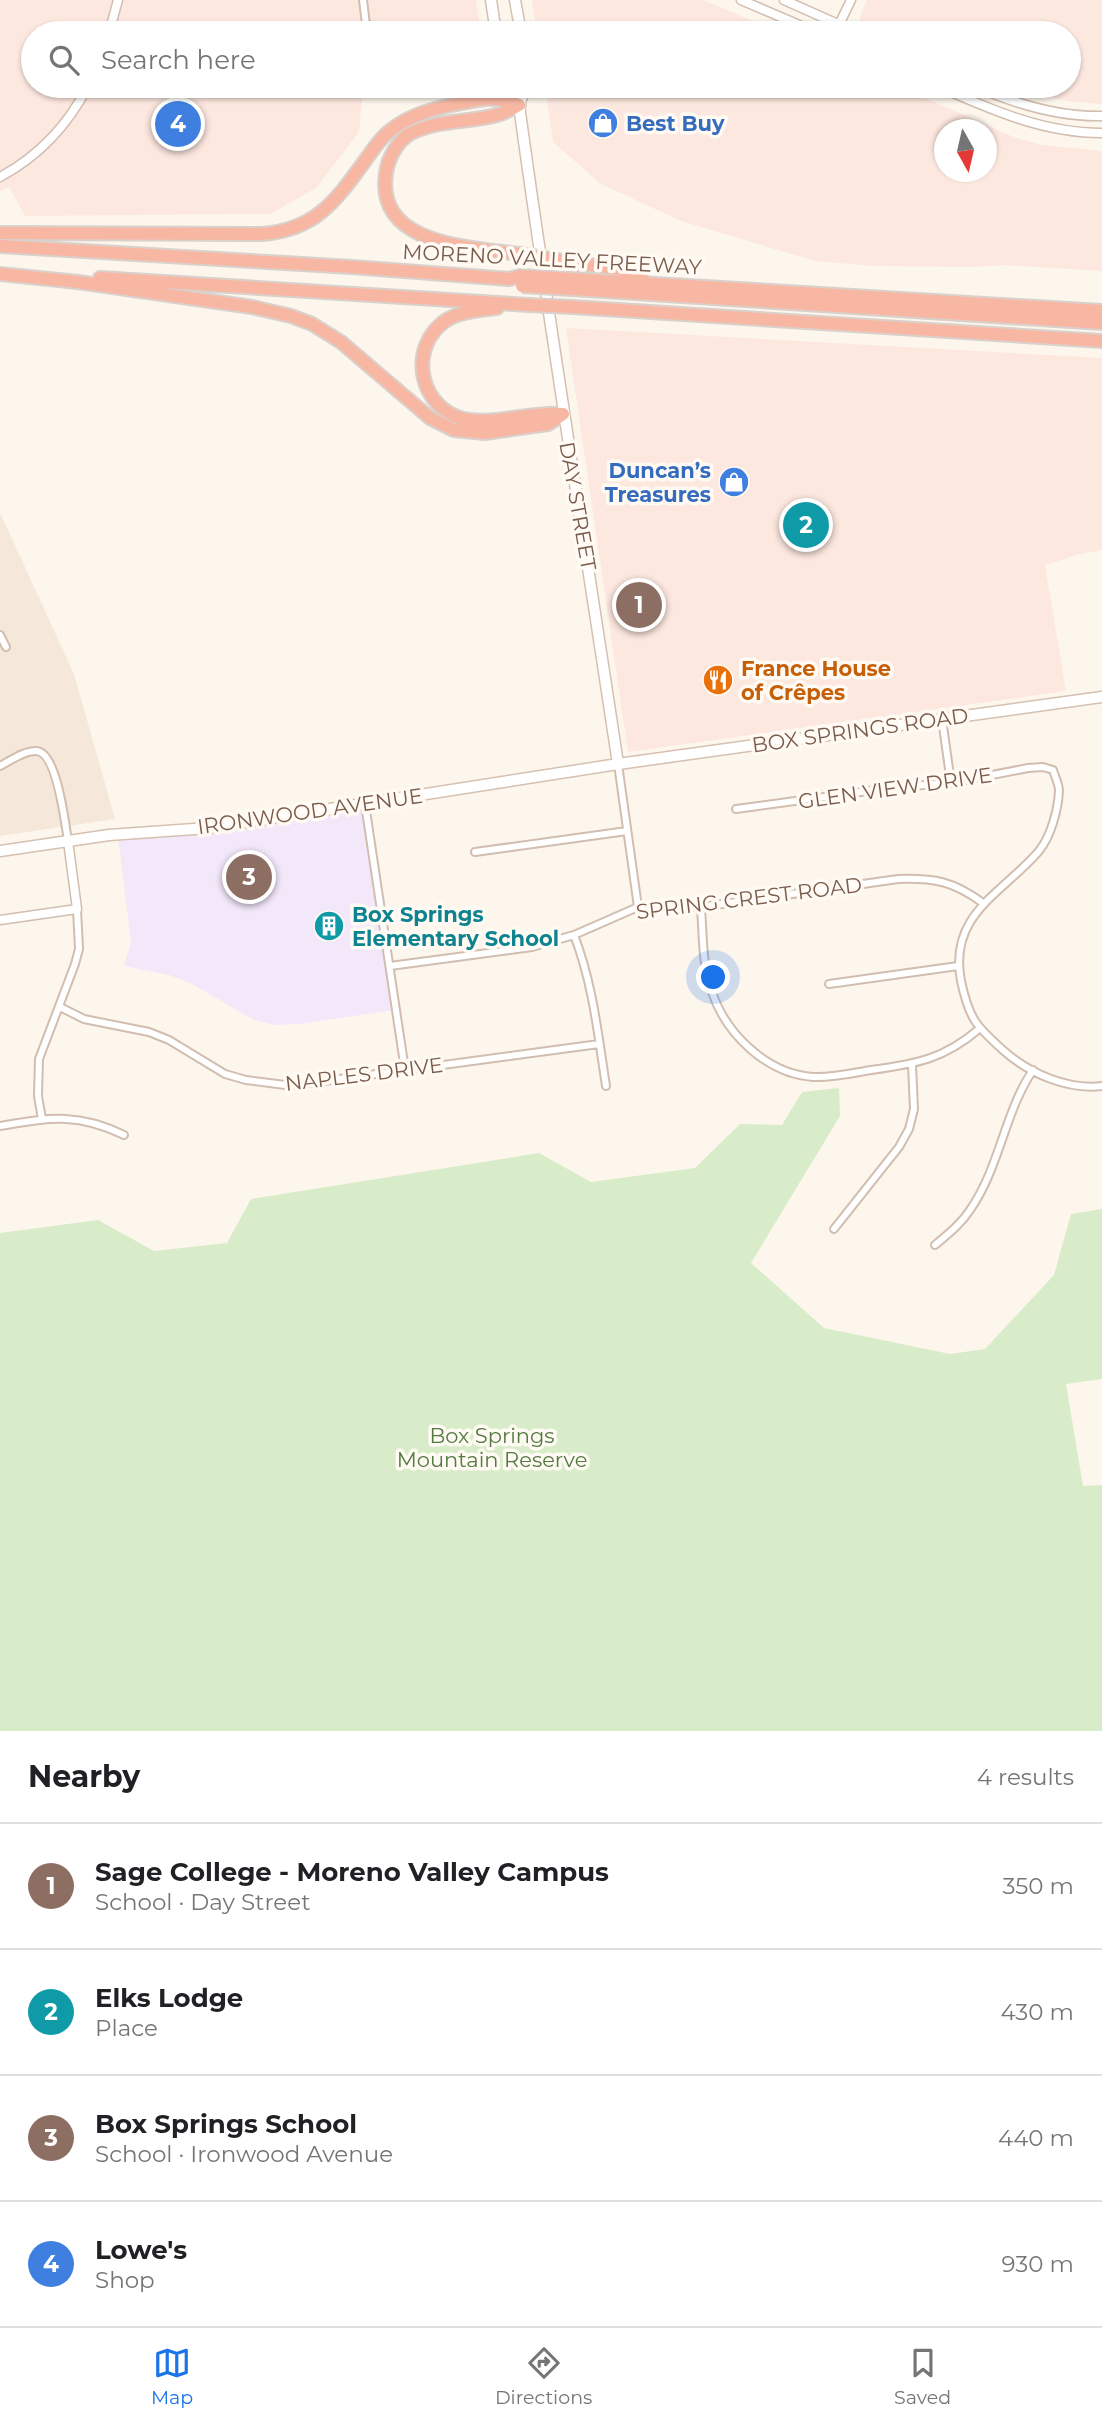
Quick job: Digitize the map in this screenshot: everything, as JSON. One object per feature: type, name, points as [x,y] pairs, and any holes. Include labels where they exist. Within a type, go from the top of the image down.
[{"type":"highway","points":[[0,233],[262,234],[291,230],[329,206],[382,138],[402,122],[439,107],[490,98]]},
{"type":"highway","points":[[499,98],[519,105]]},
{"type":"highway","points":[[519,105],[499,114],[434,124],[408,135],[390,158],[385,177],[389,201],[404,225],[417,234],[456,245],[619,269],[653,283]]},
{"type":"highway","name":"MORENO VALLEY FREEWAY","points":[[0,246],[352,267],[571,284],[653,283],[1102,311]]},
{"type":"highway","points":[[0,273],[251,307],[291,316],[312,324],[341,342],[430,418],[454,430],[485,433],[548,424],[563,414]]},
{"type":"highway","points":[[0,273],[1102,341]]},
{"type":"highway","points":[[571,284],[1102,323]]},
{"type":"highway","points":[[525,304],[468,312],[443,323],[429,337],[425,346],[422,362],[424,382],[438,405],[447,412],[470,421],[545,412],[563,414]]},
{"type":"main road","points":[[491,0],[494,21]]},
{"type":"main road","points":[[515,0],[519,21]]},
{"type":"main road","name":"DAY STREET","points":[[515,98],[519,105],[563,414],[589,565],[618,764]]},
{"type":"main road","name":"DAY STREET","points":[[519,105],[522,98]]},
{"type":"main road","name":"BOX SPRINGS ROAD","points":[[618,764],[1102,697]]},
{"type":"main road","name":"IRONWOOD AVENUE","points":[[0,851],[141,832],[208,828],[618,764]]},
{"type":"street","points":[[112,21],[118,0]]},
{"type":"street","points":[[363,0],[366,21]]},
{"type":"street","points":[[741,0],[790,21]]},
{"type":"street","points":[[784,0],[823,21]]},
{"type":"street","points":[[842,21],[851,0]]},
{"type":"street","points":[[0,177],[29,159],[53,138],[81,98]]},
{"type":"street","points":[[966,98],[1016,119],[1057,130],[1102,133]]},
{"type":"street","points":[[1007,98],[1072,114],[1102,116]]},
{"type":"street","points":[[0,635],[6,647]]},
{"type":"street","points":[[942,718],[951,783]]},
{"type":"street","points":[[0,766],[22,755],[39,751],[46,755],[54,771],[68,841],[77,909],[79,949],[39,1059],[38,1096],[42,1119]]},
{"type":"street","name":"DAY STREET","points":[[618,764],[638,907]]},
{"type":"street","name":"GLEN VIEW DRIVE","points":[[736,810],[897,787],[951,783],[1028,768],[1043,767],[1053,770],[1059,789],[1051,829],[1040,850],[983,903]]},
{"type":"street","points":[[365,804],[405,1070]]},
{"type":"street","points":[[475,852],[627,831]]},
{"type":"street","name":"SPRING CREST ROAD","points":[[390,967],[532,947],[574,935],[638,907],[701,907],[898,879],[925,878],[962,888],[983,903]]},
{"type":"street","points":[[983,903],[965,930],[958,966],[967,1009],[979,1029],[1010,1057],[1033,1070],[1062,1083],[1086,1088],[1102,1086]]},
{"type":"street","points":[[701,907],[707,973],[721,1014],[754,1053],[772,1066],[814,1077],[912,1065],[950,1051],[979,1029]]},
{"type":"street","points":[[0,920],[77,909]]},
{"type":"street","points":[[574,935],[586,966],[606,1086]]},
{"type":"street","points":[[829,984],[958,966]]},
{"type":"street","name":"NAPLES DRIVE","points":[[60,1007],[84,1019],[149,1032],[169,1040],[225,1074],[246,1080],[285,1085],[599,1044]]},
{"type":"street","points":[[834,1229],[899,1147],[909,1129],[914,1110],[912,1065]]},
{"type":"street","points":[[935,1245],[961,1223],[983,1189],[1012,1107],[1033,1070]]},
{"type":"street","points":[[0,1126],[42,1119],[83,1119],[124,1135]]},
{"type":"shaded area","points":[[0,0],[476,0],[479,21],[21,21],[21,98],[362,98],[359,132],[316,188],[270,214],[25,216],[9,187],[0,191]]},
{"type":"shaded area","points":[[532,0],[703,0],[753,21],[535,21]]},
{"type":"shaded area","points":[[867,0],[1102,0],[1102,104],[1054,98],[1081,98],[1081,21],[861,21]]},
{"type":"shaded area","points":[[547,98],[925,98],[973,119],[934,119],[934,182],[997,182],[997,130],[1043,145],[1102,151],[1102,271],[1004,265],[873,266],[815,261],[681,221],[601,184],[553,142]]},
{"type":"shaded area","points":[[566,328],[1102,358],[1102,550],[1045,565],[1066,691],[628,752]]},
{"type":"shaded area","points":[[0,513],[74,674],[115,819],[0,836]]},
{"type":"shaded area","points":[[364,807],[395,1010],[274,1025],[254,1020],[192,984],[169,975],[124,966],[131,942],[118,837]]},
{"type":"green space","name":"Box Springs Mountain Reserve","points":[[839,1088],[840,1116],[751,1263],[824,1328],[950,1354],[985,1349],[1054,1275],[1071,1214],[1102,1209],[1102,1379],[1066,1384],[1083,1486],[1102,1485],[1102,1731],[0,1731],[0,1233],[98,1220],[154,1251],[227,1243],[251,1199],[539,1153],[591,1182],[695,1168],[740,1124],[782,1125],[802,1092]]},
{"type":"place","name":"Best Buy","points":[[603,123]]},
{"type":"place","name":"Lowe's","points":[[178,124]]},
{"type":"place","name":"Duncan’s Treasures","points":[[734,482]]},
{"type":"place","name":"Elks Lodge","points":[[806,525]]},
{"type":"place","name":"Sage College - Moreno Valley Campus","points":[[639,605]]},
{"type":"place","name":"France House of Crêpes","points":[[718,680]]},
{"type":"place","name":"Box Springs School","points":[[249,877]]},
{"type":"place","name":"Box Springs Elementary School","points":[[329,926]]}]
